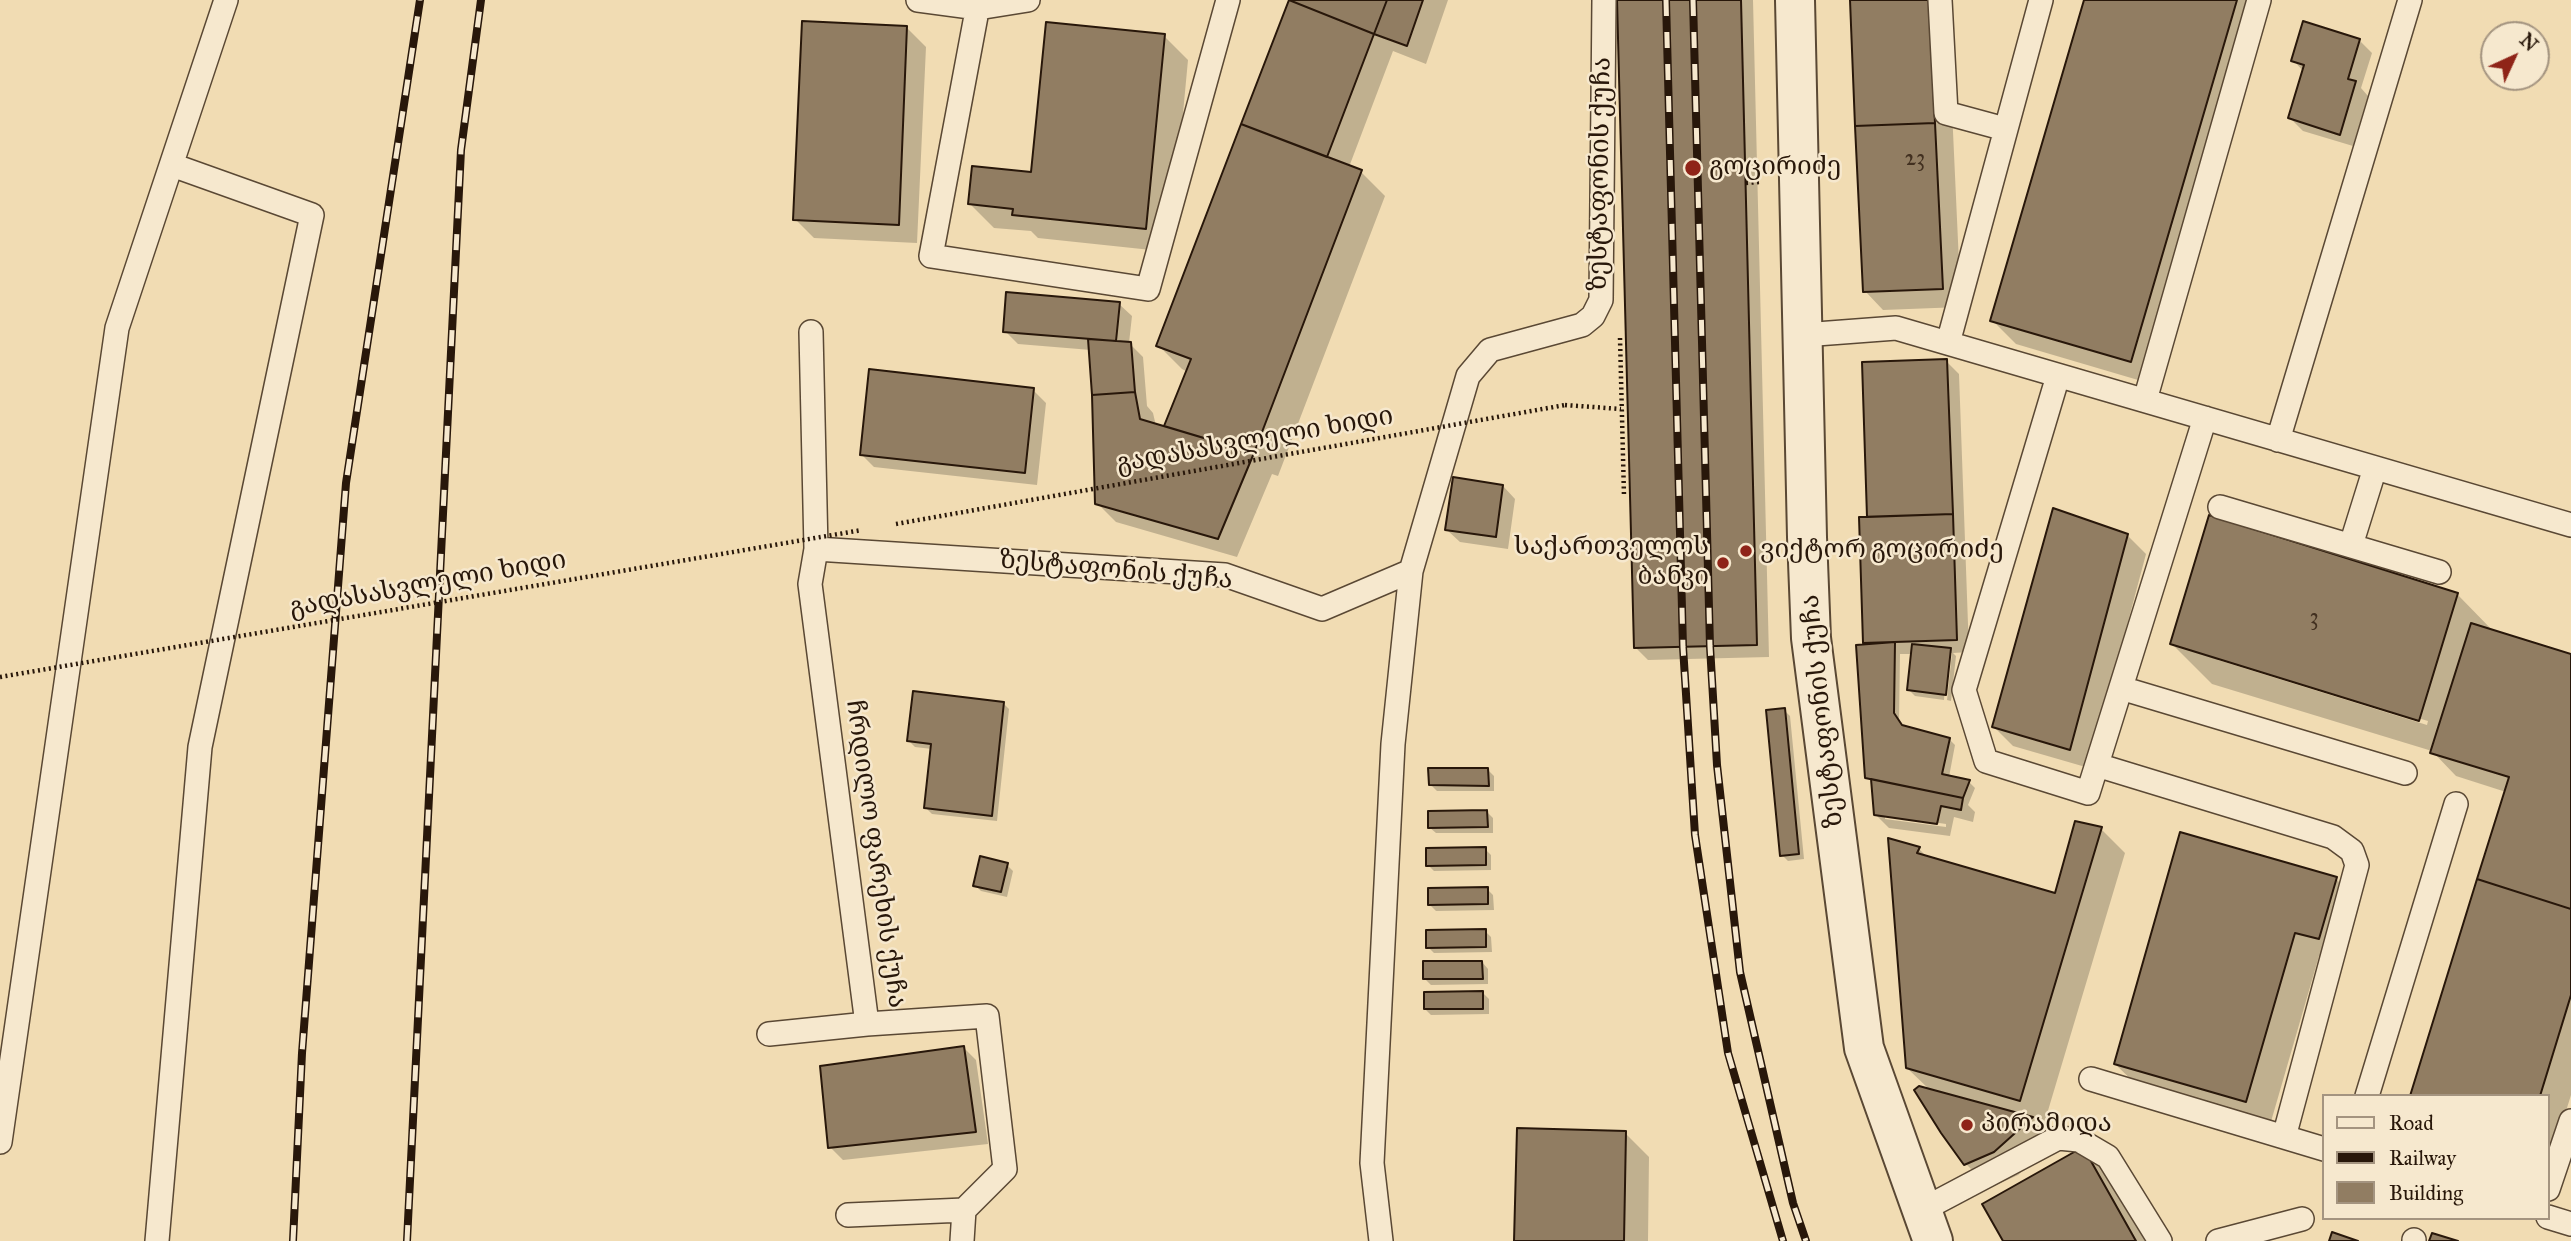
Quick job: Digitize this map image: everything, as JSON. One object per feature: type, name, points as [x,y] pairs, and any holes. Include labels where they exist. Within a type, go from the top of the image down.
[{"type":"street","name":"ზესტაფონის ქუჩა","points":[[1795,0],[1811,638],[1864,1048],[1928,1225]]},
{"type":"lane","points":[[0,1142],[117,328],[226,0]]},
{"type":"lane","points":[[918,0],[978,4],[1028,0]]},
{"type":"lane","points":[[978,4],[932,256],[1148,289],[1228,0]]},
{"type":"lane","name":"ზესტაფონის ქუჩა","points":[[816,550],[1224,575],[1322,608],[1411,571],[1468,376],[1490,351],[1582,325],[1593,316],[1601,300],[1604,0]]},
{"type":"lane","points":[[1940,0],[1946,114],[2005,129]]},
{"type":"lane","points":[[1948,343],[2041,0]]},
{"type":"lane","points":[[2145,400],[2259,0]]},
{"type":"lane","points":[[2278,440],[2410,0]]},
{"type":"lane","points":[[157,1241],[200,747],[312,215],[172,164]]},
{"type":"lane","points":[[1803,335],[1896,328],[2571,525]]},
{"type":"lane","name":"ჩრდილო ფარეხის ქუჩა","points":[[811,332],[816,550],[810,584],[867,1024],[987,1016],[1005,1169],[964,1210]]},
{"type":"lane","points":[[2058,376],[1964,690],[1986,761],[2088,793],[2205,418]]},
{"type":"lane","points":[[2351,545],[2375,468]]},
{"type":"lane","points":[[2220,507],[2439,572]]},
{"type":"lane","points":[[1381,1241],[1372,1163],[1393,744],[1411,571]]},
{"type":"lane","points":[[2121,688],[2405,773]]},
{"type":"lane","points":[[2097,765],[2333,837],[2352,851],[2357,864],[2284,1137]]},
{"type":"lane","points":[[2368,1094],[2456,804]]},
{"type":"lane","points":[[769,1034],[867,1024]]},
{"type":"lane","points":[[2091,1079],[2322,1148]]},
{"type":"lane","points":[[2550,1183],[2571,1121]]},
{"type":"lane","points":[[1928,1225],[2058,1138],[2079,1140],[2108,1157],[2160,1241]]},
{"type":"lane","points":[[848,1215],[964,1210],[962,1241]]},
{"type":"lane","points":[[2550,1218],[2571,1224]]},
{"type":"lane","points":[[2218,1241],[2302,1219]]},
{"type":"path","points":[[1620,326],[1624,496]]},
{"type":"path","name":"გადასასვლელი ხიდი","points":[[896,524],[1565,405],[1621,409]]},
{"type":"path","name":"გადასასვლელი ხიდი","points":[[0,677],[862,530]]},
{"type":"building","points":[[1289,0],[1387,0],[1374,34]]},
{"type":"building","points":[[1289,0],[1374,34],[1327,157],[1241,124]]},
{"type":"building","points":[[1387,0],[1423,0],[1407,46],[1374,34]]},
{"type":"building","points":[[1617,0],[1741,0],[1757,645],[1634,648]]},
{"type":"building","points":[[1850,0],[1929,0],[1935,123],[1855,126]]},
{"type":"building","points":[[2084,0],[2237,0],[2131,362],[1990,321]]},
{"type":"building","points":[[802,21],[907,26],[899,225],[793,220]]},
{"type":"building","points":[[2303,21],[2360,39],[2348,79],[2356,81],[2340,135],[2288,118],[2304,65],[2291,61]]},
{"type":"building","points":[[1046,22],[1165,34],[1146,229],[1012,215],[1013,209],[968,204],[972,166],[1031,172]]},
{"type":"building","points":[[1935,123],[1943,289],[1863,292],[1855,126]]},
{"type":"building","points":[[1241,124],[1362,170],[1254,453],[1164,426],[1191,359],[1156,346]]},
{"type":"building","points":[[1006,292],[1120,302],[1116,341],[1003,332]]},
{"type":"building","points":[[1088,339],[1131,342],[1135,392],[1092,395]]},
{"type":"building","points":[[1947,359],[1953,514],[1867,517],[1862,362]]},
{"type":"building","points":[[869,369],[1034,388],[1025,473],[860,455]]},
{"type":"building","points":[[1135,392],[1140,419],[1254,453],[1218,539],[1095,504],[1092,395]]},
{"type":"building","points":[[1453,477],[1503,485],[1496,537],[1445,530]]},
{"type":"building","points":[[2053,508],[2128,534],[2070,750],[1992,727]]},
{"type":"building","points":[[1953,514],[1957,640],[1863,643],[1859,517]]},
{"type":"building","points":[[2209,515],[2458,593],[2419,721],[2170,644]]},
{"type":"building","points":[[2471,623],[2571,654],[2571,909],[2477,879],[2509,777],[2430,753]]},
{"type":"building","points":[[1895,642],[1894,713],[1902,725],[1950,738],[1942,774],[1970,780],[1963,798],[1865,778],[1856,645]]},
{"type":"building","points":[[1912,644],[1951,648],[1946,695],[1907,690]]},
{"type":"building","points":[[913,691],[1004,702],[992,816],[924,808],[931,744],[907,741]]},
{"type":"building","points":[[1785,708],[1799,854],[1780,856],[1766,710]]},
{"type":"building","points":[[1428,768],[1488,768],[1489,786],[1429,785]]},
{"type":"building","points":[[1871,779],[1963,798],[1961,810],[1941,806],[1937,824],[1874,815]]},
{"type":"building","points":[[1487,810],[1488,827],[1428,828],[1428,811]]},
{"type":"building","points":[[2075,821],[2102,827],[2020,1101],[1906,1068],[1888,838],[1920,847],[1917,853],[2055,893]]},
{"type":"building","points":[[2180,832],[2337,877],[2319,939],[2295,933],[2246,1102],[2114,1064]]},
{"type":"building","points":[[1486,847],[1486,865],[1426,866],[1426,848]]},
{"type":"building","points":[[980,856],[1008,863],[1001,892],[973,886]]},
{"type":"building","points":[[2477,879],[2571,909],[2571,995],[2541,1094],[2411,1094]]},
{"type":"building","points":[[1488,887],[1488,904],[1428,905],[1428,888]]},
{"type":"building","points":[[1486,929],[1486,947],[1426,948],[1426,930]]},
{"type":"building","points":[[1423,961],[1482,961],[1483,979],[1423,979]]},
{"type":"building","points":[[1483,991],[1483,1009],[1424,1009],[1424,992]]},
{"type":"building","points":[[964,1046],[976,1132],[828,1148],[820,1066]]},
{"type":"building","points":[[1919,1086],[2033,1117],[1994,1152],[1964,1165],[1914,1090]]},
{"type":"building","points":[[1517,1128],[1626,1131],[1624,1241],[1514,1241]]},
{"type":"building","points":[[2083,1147],[2136,1241],[2003,1241],[1982,1204]]},
{"type":"building","points":[[2332,1232],[2358,1241],[2329,1241]]},
{"type":"building","points":[[2432,1233],[2458,1241],[2429,1241]]},
{"type":"railway","points":[[293,1241],[302,1053],[346,483],[420,0]]},
{"type":"railway","points":[[407,1241],[461,150],[481,0]]},
{"type":"railway","points":[[1666,0],[1683,647],[1695,835],[1728,1053],[1783,1241]]},
{"type":"railway","points":[[1693,0],[1710,646],[1717,765],[1740,972],[1793,1203],[1806,1241]]},
{"type":"place","name":"გოცირიძე","points":[[1693,168]]},
{"type":"place","name":"ვიქტორ გოცირიძე","points":[[1746,551]]},
{"type":"place","name":"საქართველოს ბანკი","points":[[1723,563]]},
{"type":"place","name":"პირამიდა","points":[[1967,1125]]}]
